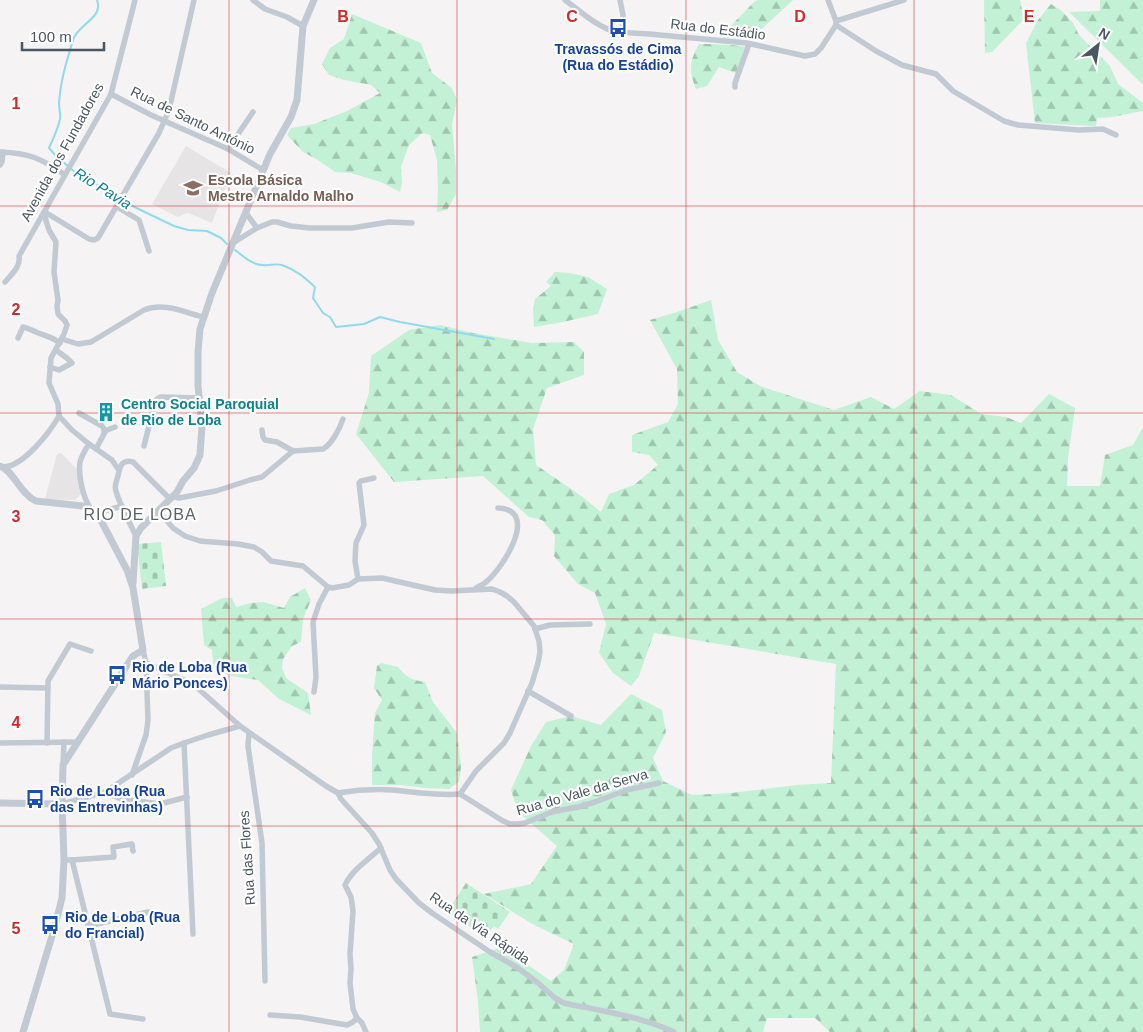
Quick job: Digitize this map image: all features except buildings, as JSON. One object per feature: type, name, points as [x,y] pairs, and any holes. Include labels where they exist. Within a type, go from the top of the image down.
[{"type":"street","name":"Avenida dos Fundadores","points":[[5,282],[17,267],[20,261],[19,256],[111,94],[135,0]]},
{"type":"street","points":[[44,212],[94,240],[98,238],[165,121],[194,0]]},
{"type":"street","points":[[253,0],[265,9],[304,26]]},
{"type":"street","points":[[136,536],[171,498],[194,468],[200,455],[202,426],[198,398],[199,336],[203,317],[263,170],[275,144],[291,117],[297,100],[304,26],[314,0]]},
{"type":"street","name":"Rua do Estádio","points":[[565,0],[610,31],[749,44],[805,56],[816,54],[836,23]]},
{"type":"street","points":[[620,0],[623,15],[623,33]]},
{"type":"street","points":[[828,0],[836,23],[876,51],[902,65],[936,74],[953,90],[1004,121],[1018,125],[1070,129],[1103,129],[1116,135]]},
{"type":"street","points":[[836,23],[904,0]]},
{"type":"street","points":[[735,87],[749,44]]},
{"type":"street","name":"Rua de Santo António","points":[[111,94],[228,149],[263,170]]},
{"type":"street","points":[[228,149],[253,112]]},
{"type":"street","points":[[0,165],[2,162],[2,152],[15,152],[41,159],[66,172]]},
{"type":"street","points":[[117,207],[139,220],[149,251]]},
{"type":"street","points":[[44,212],[49,230],[56,242],[54,272],[58,314],[65,321],[67,328],[51,358],[49,383],[58,404],[59,416],[72,430],[112,460],[118,469],[115,490],[136,536],[130,570]]},
{"type":"street","points":[[246,212],[257,228]]},
{"type":"street","points":[[233,243],[257,228],[272,222],[310,228],[352,228],[389,222],[412,223]]},
{"type":"street","points":[[18,338],[23,327],[26,327],[61,341],[78,344],[91,342],[151,307],[164,307],[203,317]]},
{"type":"street","points":[[50,366],[59,370],[72,363],[56,350]]},
{"type":"street","points":[[144,446],[157,399],[161,397],[198,398]]},
{"type":"street","points":[[79,413],[102,426],[104,433]]},
{"type":"street","points":[[2,466],[7,467],[30,452],[47,434],[59,416]]},
{"type":"street","points":[[118,469],[126,461],[133,462],[171,498],[216,491],[262,477],[293,451],[327,447],[343,419]]},
{"type":"street","points":[[96,449],[104,433],[115,427]]},
{"type":"street","points":[[262,430],[263,437],[266,440],[277,442],[293,451]]},
{"type":"street","points":[[89,444],[80,464],[83,494],[130,570],[146,663],[148,720],[146,736],[132,775]]},
{"type":"street","points":[[2,466],[32,499],[78,505],[94,511],[122,506]]},
{"type":"street","points":[[358,579],[355,560],[356,543],[364,525],[359,483],[362,480],[374,478]]},
{"type":"street","points":[[474,589],[486,582],[496,571],[511,548],[518,530],[519,524],[516,516],[507,509],[498,508]]},
{"type":"street","points":[[158,511],[173,528],[184,536],[200,541],[254,547],[271,561],[303,566],[328,587],[332,588],[349,585],[358,579],[382,578],[435,590],[492,589],[507,596],[520,609],[535,629],[540,652],[536,673],[510,733],[504,743],[476,771],[460,794],[449,795],[391,790],[352,790],[338,793]]},
{"type":"street","points":[[314,692],[316,677],[313,622],[319,604],[328,587]]},
{"type":"street","points":[[535,629],[550,625],[590,624]]},
{"type":"street","points":[[47,743],[48,681],[70,644],[91,652]]},
{"type":"street","points":[[63,765],[133,656],[143,650]]},
{"type":"street","name":"Rua da Via Rápida","points":[[146,663],[192,684],[249,733],[338,793],[341,799],[372,833],[396,879],[419,903],[438,917],[490,952],[518,968],[564,1003],[630,1017],[674,1032]]},
{"type":"street","points":[[0,687],[48,688]]},
{"type":"street","points":[[528,691],[571,716]]},
{"type":"street","points":[[0,803],[62,804],[105,792],[171,748],[208,734],[240,726]]},
{"type":"street","name":"Rua das Flores","points":[[249,733],[248,746],[262,843],[265,981]]},
{"type":"street","points":[[64,742],[62,804],[68,860],[88,926],[110,1014],[144,1019]]},
{"type":"street","points":[[0,743],[78,742]]},
{"type":"street","points":[[184,743],[193,934]]},
{"type":"street","name":"Rua do Vale da Serva","points":[[460,794],[503,821],[510,824],[518,824],[552,812],[595,802],[627,790],[659,783]]},
{"type":"street","points":[[105,792],[121,798],[160,804],[187,796]]},
{"type":"street","points":[[68,860],[114,857],[113,847],[132,844],[133,851]]},
{"type":"street","points":[[366,1032],[353,1008],[350,983],[353,911],[346,885],[352,875],[381,848]]},
{"type":"street","points":[[24,1032],[58,917],[68,860]]},
{"type":"street","points":[[88,926],[148,912]]},
{"type":"street","points":[[270,1015],[300,1017],[347,1025],[357,1018]]},
{"type":"shaded area","name":"Escola Básica Mestre Arnaldo Malho","points":[[186,146],[231,173],[212,223],[188,213],[178,217],[152,204]]},
{"type":"shaded area","points":[[61,453],[79,471],[82,493],[75,500],[45,499],[57,454]]},
{"type":"green space","points":[[758,0],[793,0],[750,40],[720,37],[754,2]]},
{"type":"green space","points":[[984,0],[1020,0],[1024,19],[992,52],[985,53]]},
{"type":"green space","points":[[1100,0],[1143,0],[1143,85],[1069,12],[1100,11]]},
{"type":"green space","points":[[1051,4],[1062,11],[1073,23],[1079,35],[1110,66],[1118,84],[1143,103],[1143,111],[1097,118],[1096,126],[1035,123],[1026,43],[1038,20]]},
{"type":"green space","points":[[352,14],[421,43],[432,73],[452,88],[457,100],[452,125],[456,194],[447,210],[437,212],[437,160],[430,135],[422,133],[409,145],[401,166],[402,183],[400,192],[381,182],[351,173],[335,172],[303,152],[287,135],[291,128],[314,124],[347,111],[380,93],[371,85],[329,75],[322,64],[330,48],[344,39]]},
{"type":"green space","points":[[699,44],[745,47],[736,73],[719,67],[707,86],[696,89],[691,66],[693,56]]},
{"type":"green space","points":[[555,272],[588,277],[607,289],[598,314],[534,327],[533,309],[535,299],[551,286],[546,282]]},
{"type":"green space","points":[[711,300],[718,340],[737,372],[760,386],[834,410],[871,397],[894,409],[920,391],[951,395],[981,414],[1006,417],[1021,423],[1049,394],[1075,408],[1068,458],[1067,486],[1100,486],[1105,455],[1133,445],[1143,427],[1143,1032],[830,1032],[815,1018],[767,1018],[763,1032],[480,1032],[472,957],[502,947],[551,981],[564,970],[574,944],[534,925],[484,894],[531,884],[557,846],[518,812],[511,790],[531,746],[546,722],[571,716],[601,725],[631,694],[662,710],[666,732],[653,758],[663,781],[692,795],[831,783],[836,664],[654,633],[639,676],[631,686],[613,673],[599,653],[606,624],[595,593],[578,584],[554,556],[555,535],[542,520],[529,517],[483,476],[394,482],[356,434],[369,393],[371,356],[409,330],[440,325],[473,333],[532,343],[574,342],[584,352],[584,375],[547,388],[533,429],[536,465],[601,512],[609,494],[634,485],[658,465],[649,455],[632,452],[632,435],[668,422],[678,404],[677,369],[650,320]]},
{"type":"green space","points":[[161,542],[166,586],[142,589],[137,544]]},
{"type":"green space","points":[[305,588],[311,600],[303,619],[301,642],[292,646],[283,659],[282,668],[286,678],[308,693],[311,715],[279,699],[258,680],[231,676],[219,671],[213,663],[212,650],[204,645],[201,609],[222,598],[232,598],[236,607],[263,602],[284,608],[290,597]]},
{"type":"green space","points":[[381,663],[398,667],[410,678],[425,682],[433,702],[457,733],[461,767],[459,782],[449,789],[372,785],[375,713],[382,700],[374,688],[377,666]]},
{"type":"green space","points":[[466,883],[510,912],[498,929],[494,926],[486,937],[447,912]]},
{"type":"waterway","name":"Rio Pavia","points":[[97,0],[97,12],[76,34],[73,40],[61,88],[60,119],[49,148],[76,173],[118,199]]},
{"type":"waterway","name":"Rio Pavia","points":[[122,201],[174,226],[188,230],[207,231],[221,238],[227,244]]},
{"type":"waterway","name":"Rio Pavia","points":[[235,250],[255,264],[282,265],[303,277],[315,287],[313,298],[323,313],[330,317],[336,327],[364,324],[380,317],[494,339]]},
{"type":"place","name":"Travassós de Cima (Rua do Estádio)","points":[[618,28]]},
{"type":"place","name":"Escola Básica Mestre Arnaldo Malho","points":[[193,188]]},
{"type":"place","name":"Centro Social Paroquial de Rio de Loba","points":[[106,412]]},
{"type":"place","name":"Rio de Loba (Rua Mário Ponces)","points":[[117,675]]},
{"type":"place","name":"Rio de Loba (Rua das Entrevinhas)","points":[[35,799]]},
{"type":"place","name":"Rio de Loba (Rua do Francial)","points":[[50,925]]},
{"type":"district","name":"RIO DE LOBA","points":[[140,514]]}]
